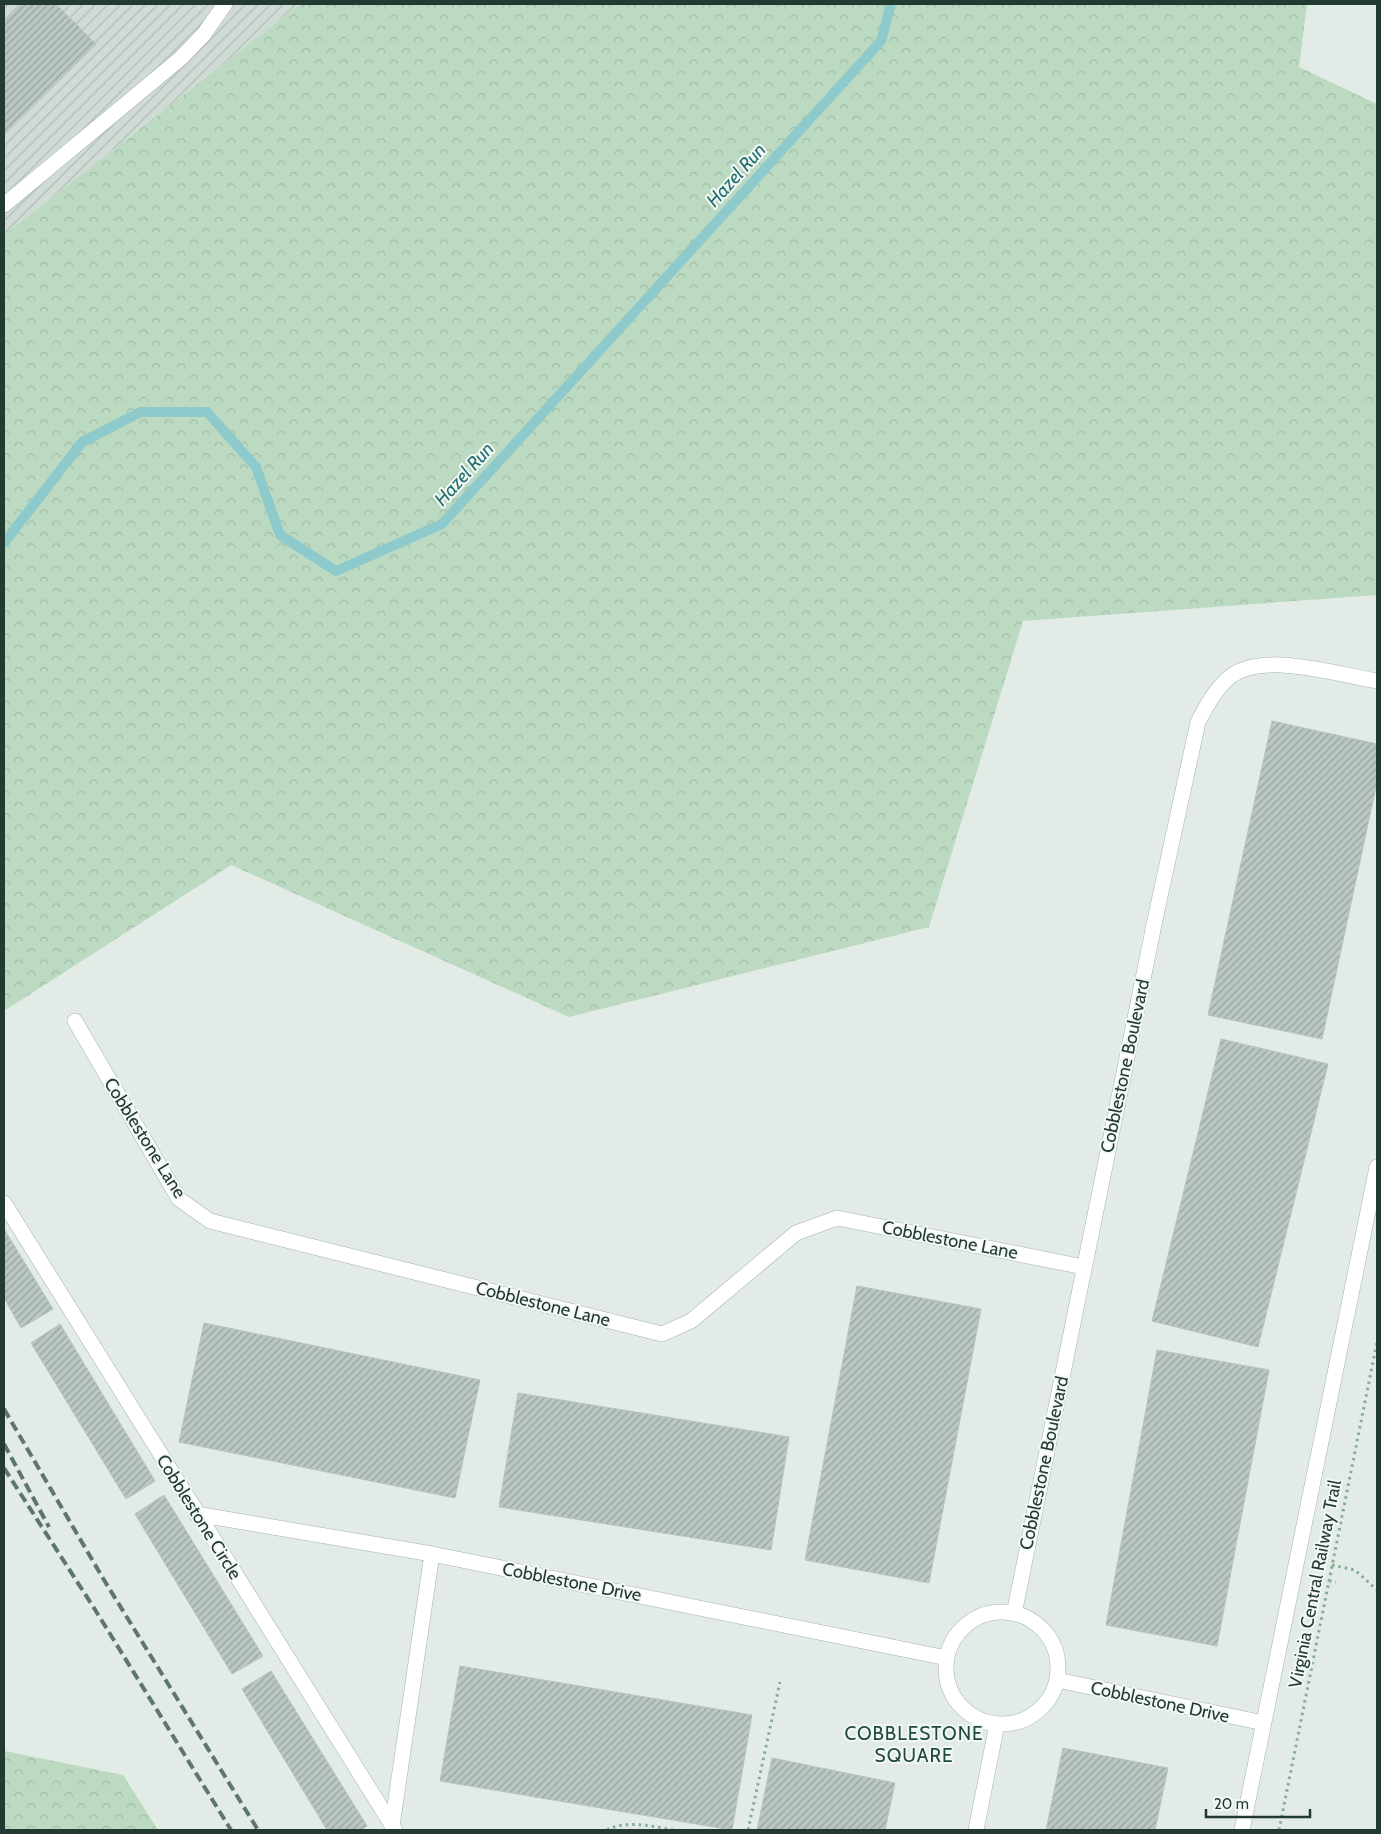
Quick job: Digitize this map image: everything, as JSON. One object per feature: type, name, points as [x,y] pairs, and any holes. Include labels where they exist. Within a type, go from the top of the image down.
[{"type":"street","points":[[4,205],[181,58],[204,34],[225,4]]},
{"type":"street","name":"Cobblestone Boulevard","points":[[1014,1614],[1084,1267],[1198,722],[1210,698],[1232,675],[1254,666],[1279,664],[1377,682]]},
{"type":"street","name":"Cobblestone Lane","points":[[75,1021],[179,1199],[210,1221],[662,1334],[691,1321],[796,1233],[837,1218],[1084,1267]]},
{"type":"street","points":[[1242,1830],[1377,1167]]},
{"type":"street","name":"Cobblestone Circle","points":[[4,1203],[196,1514],[394,1828]]},
{"type":"street","name":"Cobblestone Drive","points":[[196,1514],[432,1554],[947,1658]]},
{"type":"street","points":[[394,1828],[432,1554]]},
{"type":"street","points":[[996,1612],[1014,1614],[1031,1620],[1044,1631],[1053,1646],[1058,1662],[1057,1680],[1051,1695],[1041,1708],[1029,1718],[1013,1724],[997,1724],[979,1720],[963,1709],[952,1694],[946,1676],[947,1658],[953,1641],[964,1627],[979,1617],[996,1612]]},
{"type":"street","name":"Cobblestone Drive","points":[[1057,1680],[1264,1723]]},
{"type":"street","points":[[976,1830],[997,1724]]},
{"type":"path","name":"Virginia Central Railway Trail","points":[[1279,1830],[1377,1342]]},
{"type":"path","points":[[1332,1565],[1355,1570],[1377,1590]]},
{"type":"path","points":[[1329,1581],[1336,1582]]},
{"type":"path","points":[[748,1830],[780,1682]]},
{"type":"path","points":[[608,1830],[618,1824],[655,1826],[673,1830]]},
{"type":"shaded area","points":[[4,4],[300,4],[4,235]]},
{"type":"green space","points":[[300,4],[1307,4],[1299,67],[1377,104],[1377,595],[1023,621],[929,927],[569,1017],[231,865],[4,1011],[4,235]]},
{"type":"green space","points":[[4,1751],[123,1775],[158,1830],[4,1830]]},
{"type":"building","points":[[20,4],[56,4],[96,44],[4,135],[4,20]]},
{"type":"building","points":[[1272,721],[1377,744],[1377,782],[1322,1039],[1208,1015]]},
{"type":"building","points":[[1221,1039],[1328,1064],[1258,1347],[1152,1321]]},
{"type":"building","points":[[4,1229],[53,1309],[21,1328],[4,1298]]},
{"type":"building","points":[[857,1286],[981,1309],[929,1583],[805,1560]]},
{"type":"building","points":[[204,1323],[480,1380],[455,1498],[179,1442]]},
{"type":"building","points":[[60,1324],[155,1481],[126,1499],[31,1343]]},
{"type":"building","points":[[1157,1350],[1269,1370],[1217,1646],[1106,1625]]},
{"type":"building","points":[[518,1393],[789,1437],[771,1550],[499,1507]]},
{"type":"building","points":[[164,1495],[263,1656],[232,1674],[135,1514]]},
{"type":"building","points":[[460,1666],[752,1715],[732,1830],[440,1781]]},
{"type":"building","points":[[271,1671],[367,1826],[360,1830],[327,1830],[242,1689]]},
{"type":"building","points":[[1063,1748],[1168,1768],[1155,1830],[1046,1830]]},
{"type":"building","points":[[772,1758],[895,1783],[885,1830],[757,1830]]},
{"type":"waterway","name":"Hazel Run","points":[[4,543],[82,442],[141,412],[207,412],[256,467],[280,535],[336,571],[442,524],[881,41],[891,4]]},
{"type":"railway","points":[[4,1409],[104,1580],[258,1830]]},
{"type":"railway","points":[[4,1444],[49,1527]]},
{"type":"railway","points":[[4,1468],[94,1608],[231,1830]]},
{"type":"district","name":"COBBLESTONE SQUARE","points":[[914,1744]]}]
